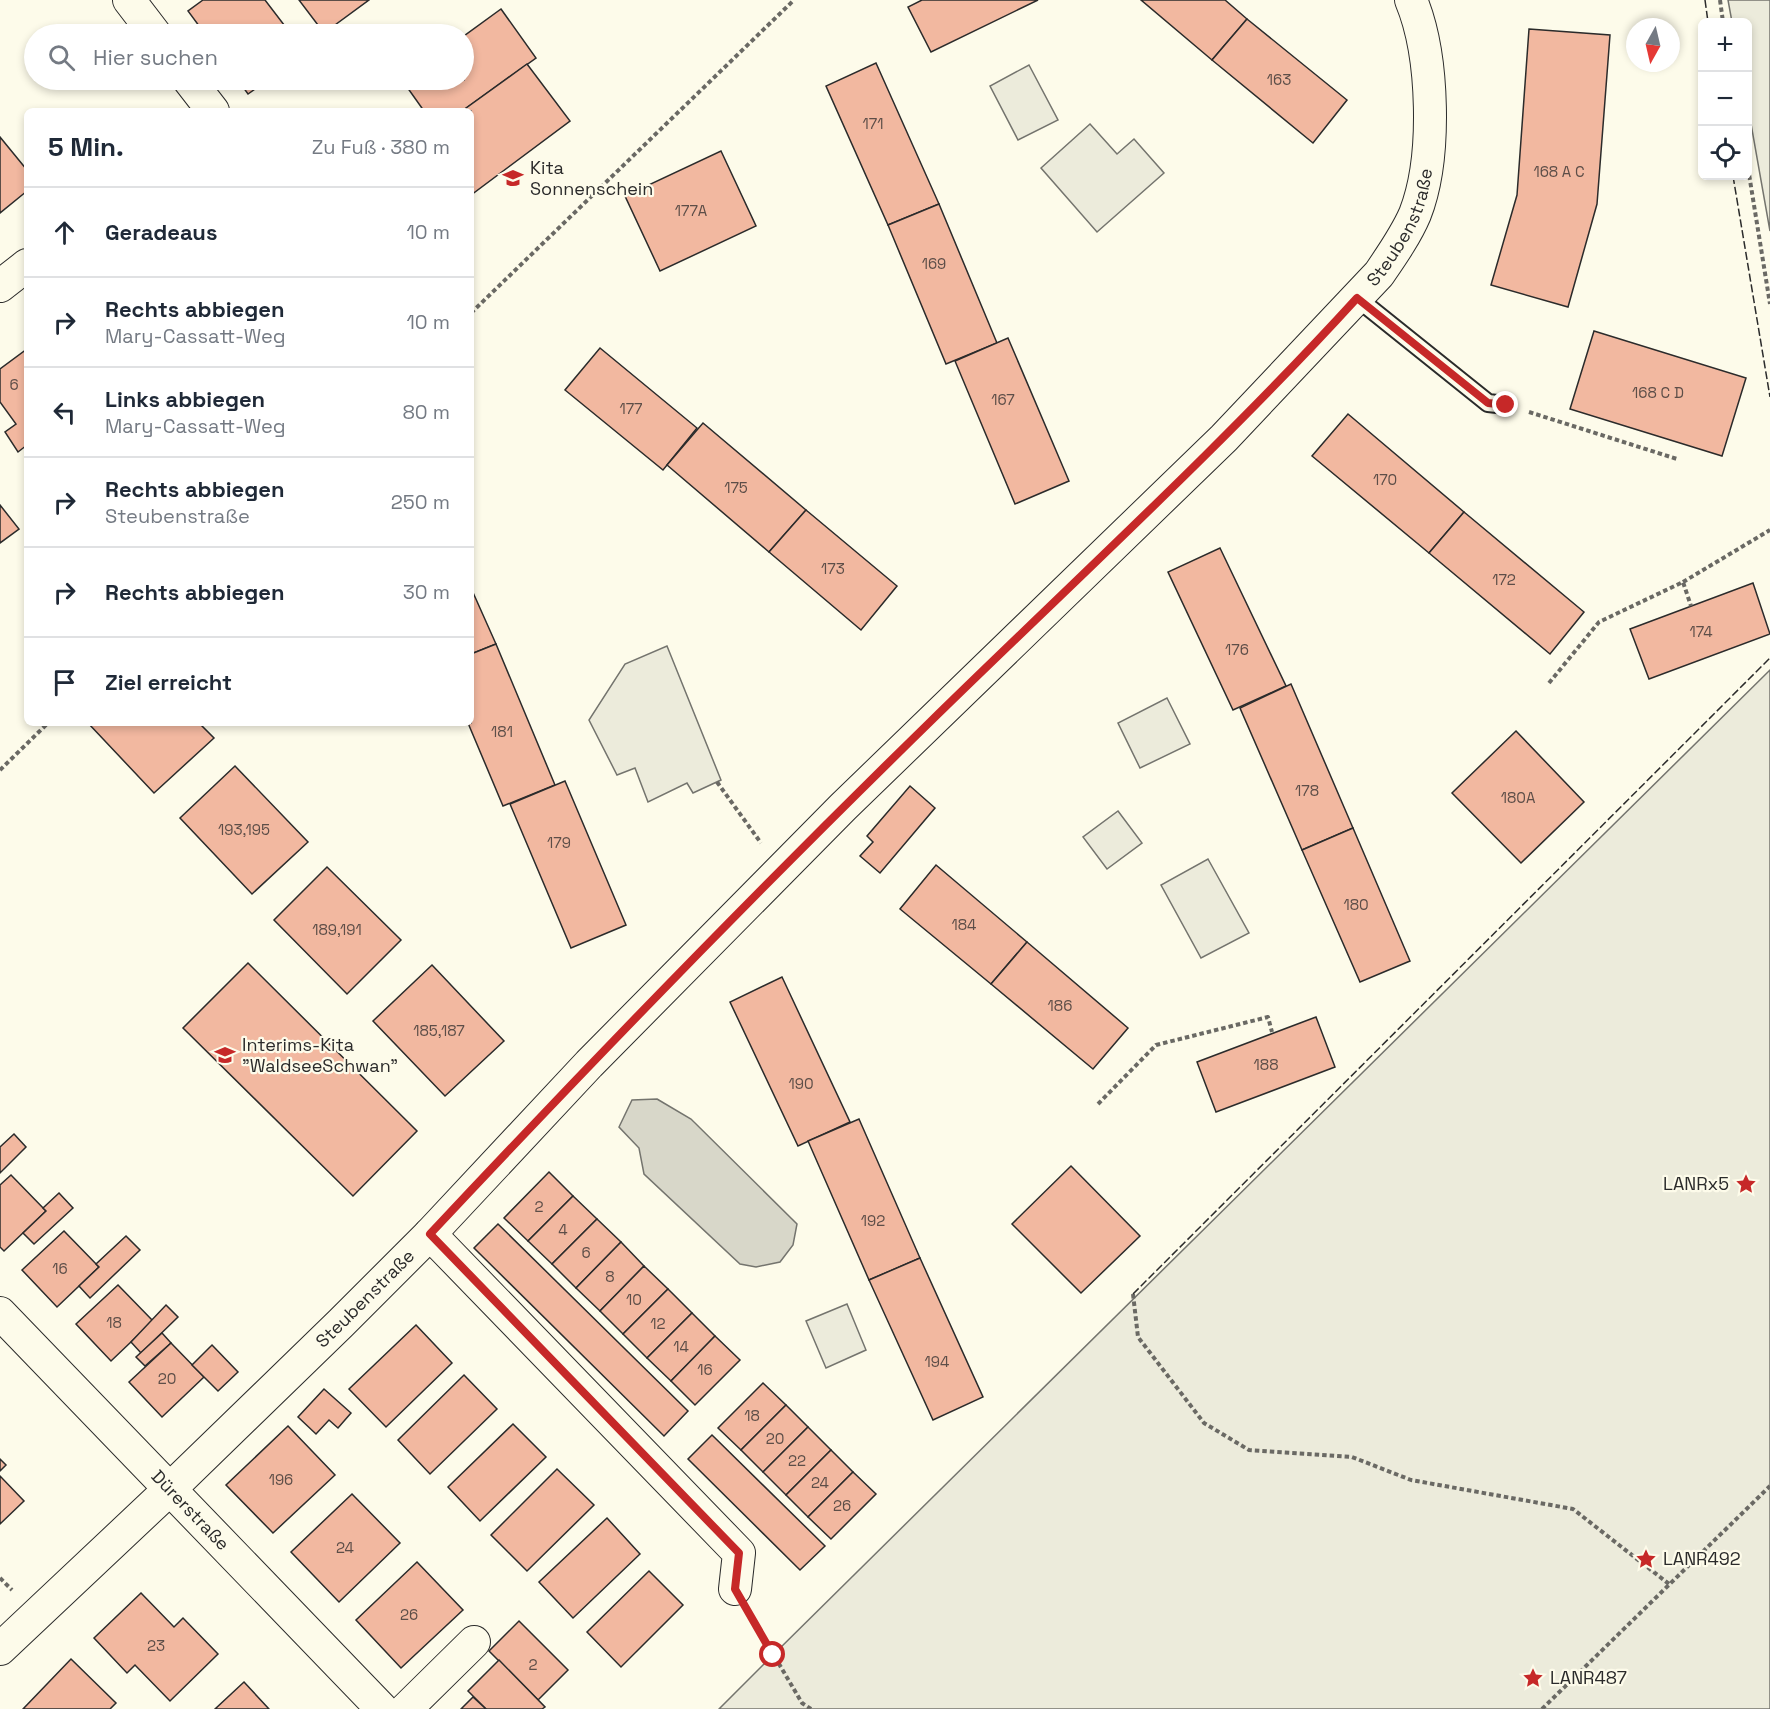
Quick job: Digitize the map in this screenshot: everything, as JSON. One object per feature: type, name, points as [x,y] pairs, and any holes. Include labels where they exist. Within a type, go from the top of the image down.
[{"type":"street","points":[[129,0],[147,24]]},
{"type":"street","name":"Steubenstraße","points":[[0,1648],[171,1488],[430,1234],[589,1064],[1036,618],[1224,438],[1379,273],[1398,247],[1415,213],[1428,145],[1429,73],[1424,40],[1411,0]]},
{"type":"street","points":[[197,90],[211,108]]},
{"type":"street","points":[[0,286],[24,267]]},
{"type":"street","points":[[430,1234],[739,1553],[735,1589]]},
{"type":"street","name":"Dürerstraße","points":[[0,1313],[382,1709]]},
{"type":"street","points":[[406,1709],[474,1642]]},
{"type":"lane","points":[[1357,298],[1488,403],[1506,405]]},
{"type":"path","points":[[474,310],[794,0]]},
{"type":"path","points":[[1720,0],[1722,18]]},
{"type":"path","points":[[1750,180],[1770,304]]},
{"type":"path","points":[[1506,405],[1677,459]]},
{"type":"path","points":[[1549,683],[1599,621],[1683,582],[1770,530]]},
{"type":"path","points":[[1683,582],[1691,606]]},
{"type":"path","points":[[0,770],[45,726]]},
{"type":"path","points":[[717,782],[782,869]]},
{"type":"path","points":[[1098,1104],[1156,1045],[1268,1017],[1272,1032]]},
{"type":"path","points":[[1133,1294],[1138,1337],[1204,1423],[1249,1450],[1352,1456],[1411,1480],[1573,1509],[1669,1584]]},
{"type":"path","points":[[1542,1709],[1770,1485]]},
{"type":"path","points":[[735,1589],[801,1703],[811,1709]]},
{"type":"shaded area","points":[[1728,0],[1770,0],[1770,231],[1752,130],[1752,18],[1731,18]]},
{"type":"shaded area","points":[[1029,65],[1058,120],[1018,140],[990,86]]},
{"type":"shaded area","points":[[1090,124],[1117,154],[1134,139],[1164,173],[1097,232],[1041,168]]},
{"type":"shaded area","points":[[667,646],[721,780],[693,793],[687,783],[648,802],[635,768],[617,775],[589,720],[625,664]]},
{"type":"shaded area","points":[[1770,670],[1770,1709],[719,1709],[773,1655]]},
{"type":"shaded area","points":[[1167,698],[1190,744],[1140,768],[1118,723]]},
{"type":"shaded area","points":[[1118,811],[1142,843],[1107,869],[1083,837]]},
{"type":"shaded area","points":[[1208,859],[1249,933],[1201,958],[1161,885]]},
{"type":"shaded area","points":[[657,1099],[691,1119],[797,1224],[793,1245],[780,1262],[756,1267],[740,1264],[644,1174],[639,1148],[619,1127],[632,1100]]},
{"type":"shaded area","points":[[847,1304],[866,1350],[826,1368],[806,1321]]},
{"type":"building","points":[[203,0],[265,0],[283,24],[198,24],[188,11]]},
{"type":"building","points":[[299,0],[369,0],[336,24],[317,24]]},
{"type":"building","points":[[922,0],[1038,0],[931,52],[908,7]]},
{"type":"building","points":[[1141,0],[1225,0],[1247,19],[1212,60]]},
{"type":"building","points":[[501,9],[536,58],[466,108],[422,108],[409,90],[474,90],[474,29]]},
{"type":"building","points":[[1247,19],[1347,100],[1313,143],[1212,60]]},
{"type":"building","points":[[1529,29],[1610,35],[1597,204],[1568,307],[1491,285],[1517,195]]},
{"type":"building","points":[[876,63],[939,204],[888,225],[826,86]]},
{"type":"building","points":[[527,64],[570,121],[474,193],[474,108],[466,108]]},
{"type":"building","points":[[0,137],[24,166],[24,193],[0,213]]},
{"type":"building","points":[[721,151],[756,226],[660,271],[625,196]]},
{"type":"building","points":[[939,204],[997,343],[946,364],[888,225]]},
{"type":"building","points":[[1594,331],[1746,378],[1722,456],[1570,409]]},
{"type":"building","points":[[1008,338],[1069,481],[1015,504],[955,361]]},
{"type":"building","points":[[600,348],[697,428],[663,470],[565,390]]},
{"type":"building","points":[[24,351],[24,447],[18,452],[5,432],[16,424],[0,402],[0,369]]},
{"type":"building","points":[[1348,414],[1464,512],[1429,553],[1312,456]]},
{"type":"building","points":[[703,423],[806,510],[769,552],[667,465]]},
{"type":"building","points":[[0,505],[19,529],[0,543]]},
{"type":"building","points":[[806,510],[897,586],[861,630],[769,552]]},
{"type":"building","points":[[1464,512],[1584,612],[1550,654],[1429,553]]},
{"type":"building","points":[[1220,548],[1286,686],[1233,710],[1168,572]]},
{"type":"building","points":[[1753,583],[1770,634],[1649,679],[1630,629]]},
{"type":"building","points":[[474,595],[496,644],[474,653]]},
{"type":"building","points":[[496,644],[555,785],[503,806],[469,726],[474,726],[474,653]]},
{"type":"building","points":[[1291,684],[1353,828],[1302,850],[1240,708]]},
{"type":"building","points":[[91,726],[202,726],[214,738],[154,793]]},
{"type":"building","points":[[1516,731],[1584,802],[1521,863],[1452,793]]},
{"type":"building","points":[[235,766],[308,842],[252,894],[180,818]]},
{"type":"building","points":[[565,781],[626,925],[571,948],[510,804]]},
{"type":"building","points":[[910,786],[935,808],[880,873],[860,856],[873,842],[867,836]]},
{"type":"building","points":[[1353,828],[1410,961],[1360,982],[1302,850]]},
{"type":"building","points":[[936,865],[1027,942],[991,984],[900,909]]},
{"type":"building","points":[[327,867],[401,940],[347,994],[274,920]]},
{"type":"building","points":[[1027,942],[1128,1028],[1093,1069],[991,984]]},
{"type":"building","points":[[248,963],[417,1131],[353,1196],[183,1028]]},
{"type":"building","points":[[432,965],[504,1041],[445,1096],[373,1021]]},
{"type":"building","points":[[782,977],[850,1122],[798,1146],[730,1002]]},
{"type":"building","points":[[1316,1017],[1335,1067],[1216,1112],[1197,1062]]},
{"type":"building","points":[[859,1119],[920,1258],[869,1280],[808,1141]]},
{"type":"building","points":[[14,1134],[26,1147],[0,1173],[0,1147]]},
{"type":"building","points":[[1071,1166],[1140,1236],[1081,1293],[1012,1224]]},
{"type":"building","points":[[549,1172],[573,1196],[528,1241],[504,1218]]},
{"type":"building","points":[[11,1175],[46,1211],[4,1251],[0,1247],[0,1185]]},
{"type":"building","points":[[59,1193],[73,1208],[34,1244],[23,1233],[46,1211],[43,1208]]},
{"type":"building","points":[[573,1196],[597,1219],[552,1264],[528,1241]]},
{"type":"building","points":[[597,1219],[621,1242],[576,1288],[552,1264]]},
{"type":"building","points":[[498,1224],[688,1411],[664,1436],[474,1248]]},
{"type":"building","points":[[64,1231],[99,1267],[57,1307],[22,1270]]},
{"type":"building","points":[[126,1236],[140,1250],[90,1298],[79,1286],[99,1267],[96,1264]]},
{"type":"building","points":[[621,1242],[644,1266],[600,1311],[576,1288]]},
{"type":"building","points":[[920,1258],[983,1397],[933,1420],[869,1280]]},
{"type":"building","points":[[644,1266],[668,1289],[623,1334],[600,1311]]},
{"type":"building","points":[[118,1285],[153,1321],[111,1361],[76,1324]]},
{"type":"building","points":[[668,1289],[692,1313],[647,1358],[623,1334]]},
{"type":"building","points":[[166,1305],[178,1317],[141,1353],[131,1342]]},
{"type":"building","points":[[692,1313],[715,1336],[671,1381],[647,1358]]},
{"type":"building","points":[[416,1325],[452,1363],[386,1427],[349,1389]]},
{"type":"building","points":[[162,1333],[171,1343],[145,1366],[136,1357]]},
{"type":"building","points":[[715,1336],[740,1360],[695,1405],[671,1381]]},
{"type":"building","points":[[171,1343],[204,1377],[162,1417],[129,1382]]},
{"type":"building","points":[[212,1345],[238,1372],[218,1391],[192,1365]]},
{"type":"building","points":[[464,1375],[497,1409],[430,1474],[398,1440]]},
{"type":"building","points":[[763,1383],[786,1405],[741,1450],[718,1428]]},
{"type":"building","points":[[324,1389],[351,1413],[338,1428],[329,1420],[316,1434],[298,1417]]},
{"type":"building","points":[[786,1405],[808,1427],[763,1472],[741,1450]]},
{"type":"building","points":[[513,1424],[546,1457],[480,1521],[448,1487]]},
{"type":"building","points":[[288,1426],[335,1475],[273,1533],[226,1485]]},
{"type":"building","points":[[808,1427],[831,1450],[786,1495],[763,1472]]},
{"type":"building","points":[[712,1435],[825,1546],[800,1570],[688,1459]]},
{"type":"building","points":[[831,1450],[853,1472],[808,1517],[786,1495]]},
{"type":"building","points":[[0,1459],[6,1465],[0,1471]]},
{"type":"building","points":[[557,1469],[594,1505],[527,1571],[491,1535]]},
{"type":"building","points":[[853,1472],[876,1494],[831,1539],[808,1517]]},
{"type":"building","points":[[0,1476],[24,1501],[0,1524]]},
{"type":"building","points":[[352,1494],[400,1543],[339,1602],[291,1552]]},
{"type":"building","points":[[607,1518],[640,1554],[573,1618],[539,1582]]},
{"type":"building","points":[[417,1562],[463,1610],[401,1668],[356,1620]]},
{"type":"building","points":[[649,1571],[683,1605],[621,1667],[587,1632]]},
{"type":"building","points":[[141,1593],[174,1627],[183,1618],[218,1654],[170,1701],[135,1665],[127,1673],[94,1638]]},
{"type":"building","points":[[519,1621],[568,1670],[538,1700],[489,1651]]},
{"type":"building","points":[[71,1659],[116,1703],[110,1709],[23,1709]]},
{"type":"building","points":[[499,1660],[545,1707],[542,1709],[486,1709],[468,1691]]},
{"type":"building","points":[[244,1682],[269,1709],[215,1709]]},
{"type":"building","points":[[473,1697],[486,1709],[461,1709]]},
{"type":"fence","points":[[1705,0],[1707,18]]},
{"type":"fence","points":[[1734,180],[1770,397]]},
{"type":"fence","points":[[1133,1294],[1770,658]]},
{"type":"place","name":"Kita Sonnenschein","points":[[513,178]]},
{"type":"place","name":"Interims-Kita \"WaldseeSchwan\"","points":[[225,1055]]},
{"type":"place","name":"LANRx5","points":[[1746,1184]]},
{"type":"place","name":"LANR492","points":[[1646,1559]]},
{"type":"place","name":"LANR487","points":[[1533,1678]]},
{"type":"route","points":[[773,1655],[735,1589],[739,1553],[430,1234],[589,1064],[843,807],[1224,438],[1357,298],[1383,316],[1488,403],[1506,405]]}]
